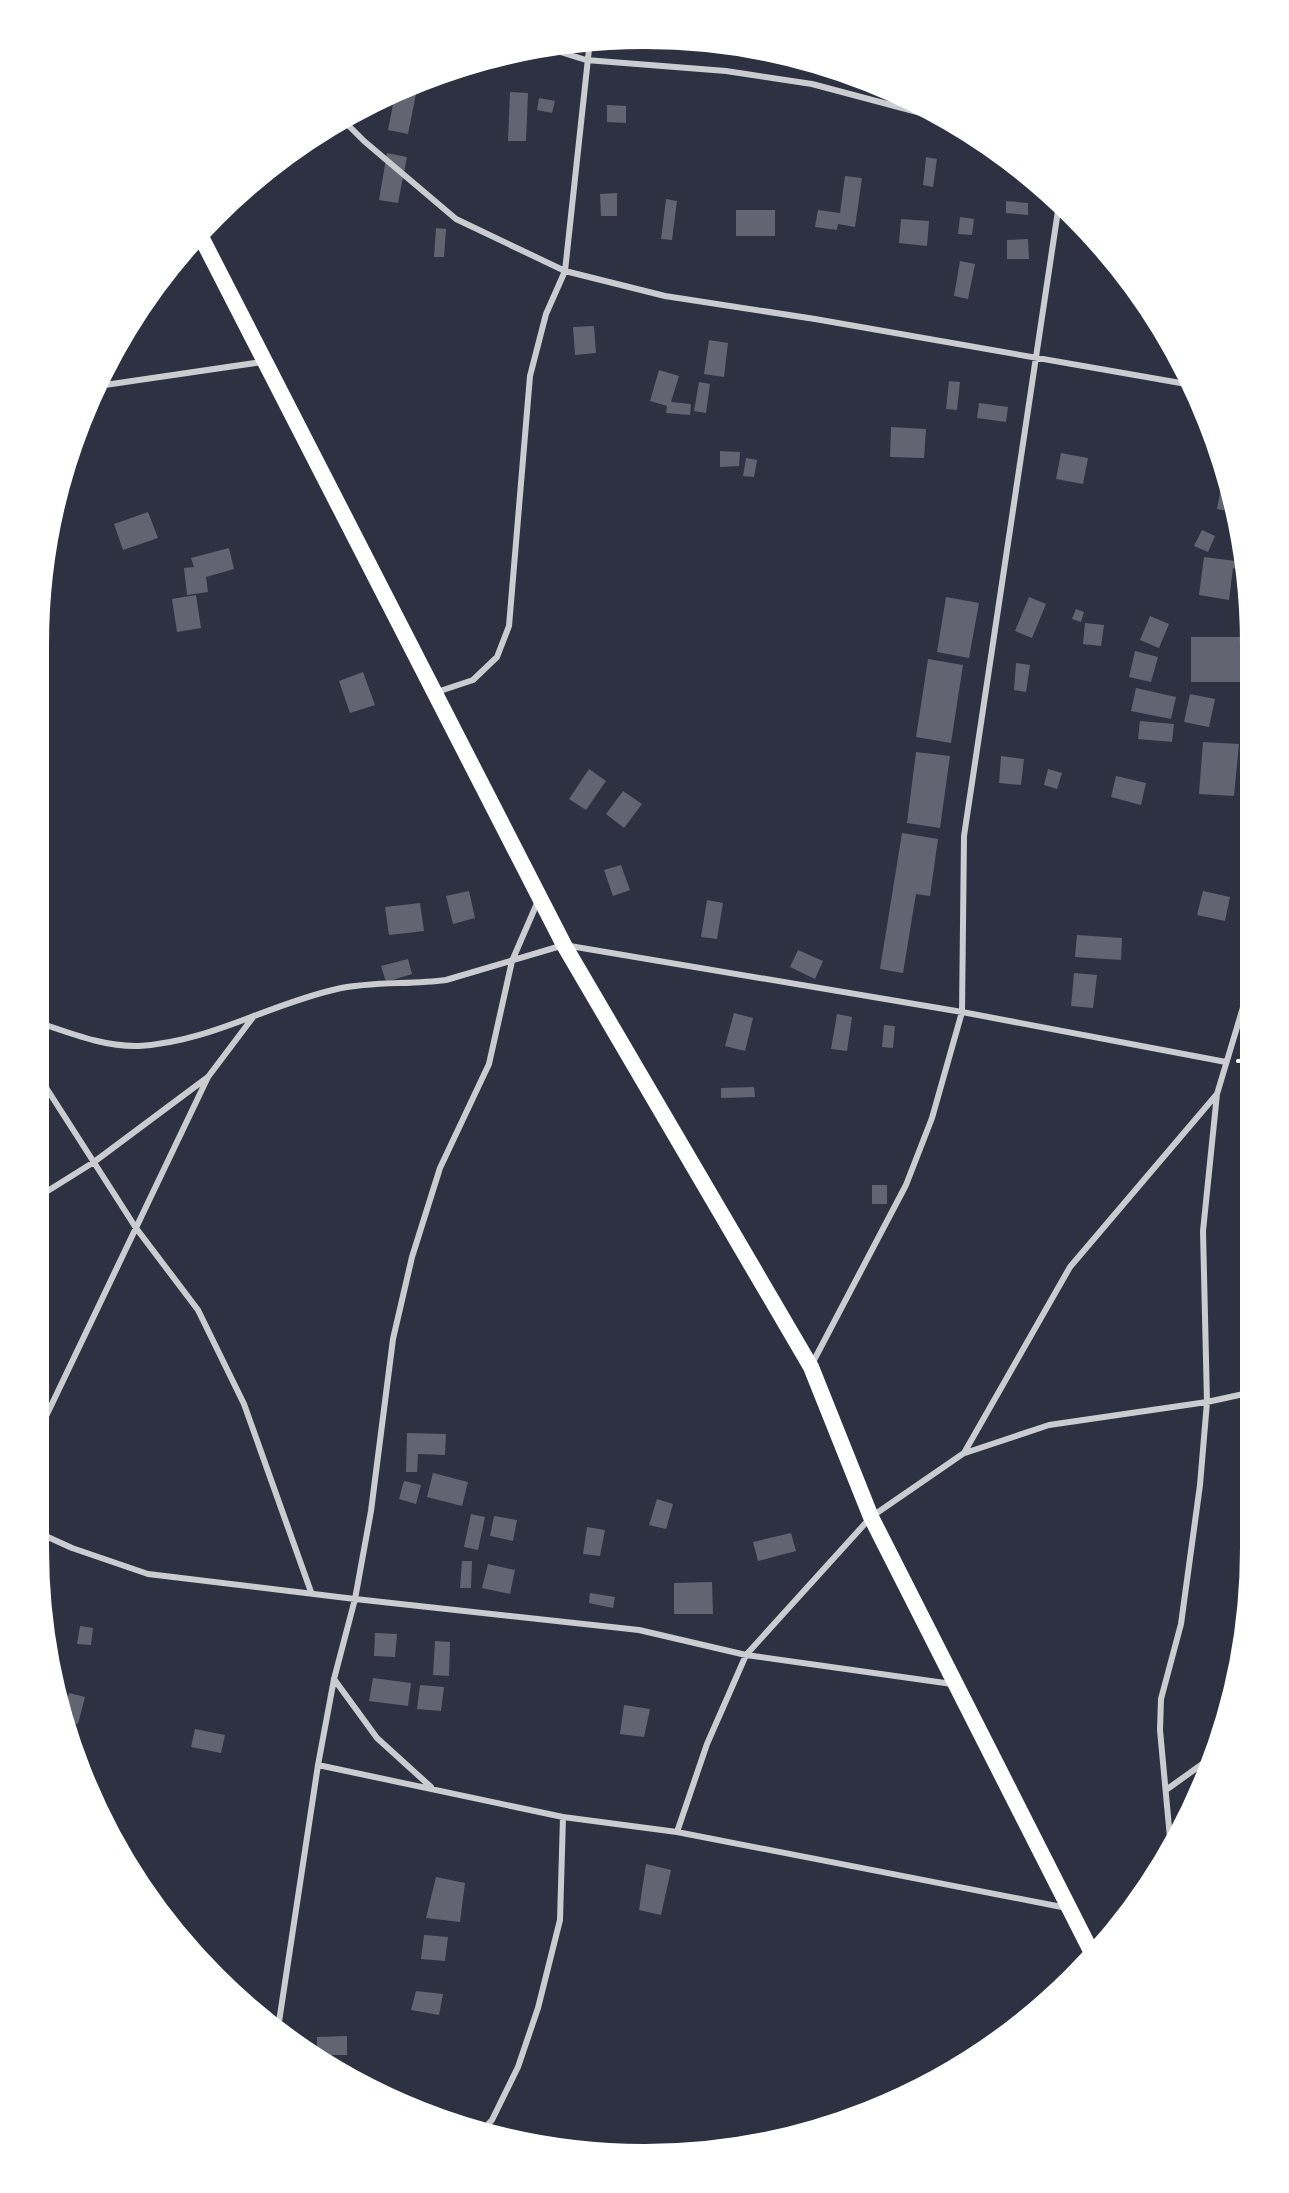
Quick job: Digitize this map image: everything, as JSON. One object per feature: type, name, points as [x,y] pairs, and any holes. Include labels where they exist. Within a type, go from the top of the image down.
[{"type":"highway","points":[[203,240],[564,945],[811,1367],[871,1517],[1090,1949]]},
{"type":"street","points":[[436,692],[473,680],[497,657],[509,626],[530,376],[546,315],[565,271],[588,48]]},
{"type":"street","points":[[558,51],[586,60],[726,71],[812,84],[922,113]]},
{"type":"street","points":[[347,124],[456,219],[565,271],[665,296],[815,319],[1184,384]]},
{"type":"street","points":[[811,1367],[906,1185],[932,1118],[962,1012],[964,836],[1038,359],[1058,211]]},
{"type":"street","points":[[104,385],[266,362]]},
{"type":"street","points":[[279,2023],[318,1765],[334,1679],[355,1599],[371,1511],[393,1339],[412,1257],[440,1168],[489,1064],[512,961],[540,897]]},
{"type":"street","points":[[45,1024],[101,1042],[139,1046],[200,1036],[335,989],[374,983],[427,983],[446,980],[564,945],[962,1012],[1226,1062]]},
{"type":"street","points":[[1170,1837],[1160,1730],[1161,1699],[1181,1624],[1200,1485],[1207,1402],[1203,1232],[1217,1094],[1244,1003]]},
{"type":"street","points":[[45,1418],[208,1077],[254,1016]]},
{"type":"street","points":[[45,1193],[94,1162],[208,1077]]},
{"type":"street","points":[[45,1085],[136,1228],[198,1310],[244,1404],[311,1592]]},
{"type":"street","points":[[964,1454],[1070,1267],[1217,1094]]},
{"type":"street","points":[[677,1832],[707,1744],[746,1655],[871,1517],[964,1454],[1049,1425],[1207,1402],[1244,1394]]},
{"type":"street","points":[[45,1536],[72,1548],[148,1574],[639,1630],[746,1655],[955,1685]]},
{"type":"street","points":[[334,1679],[377,1738],[431,1788]]},
{"type":"street","points":[[1166,1790],[1204,1763]]},
{"type":"street","points":[[318,1765],[563,1817],[677,1832],[1068,1908]]},
{"type":"street","points":[[486,2127],[492,2120],[518,2067],[538,2008],[561,1920],[563,1817]]},
{"type":"building","points":[[699,48],[737,53],[737,54]]},
{"type":"building","points":[[417,90],[408,134],[388,130],[394,100]]},
{"type":"building","points":[[510,92],[528,93],[526,141],[508,141]]},
{"type":"building","points":[[539,98],[555,101],[552,113],[537,110]]},
{"type":"building","points":[[607,105],[626,106],[626,123],[607,122]]},
{"type":"building","points":[[387,153],[407,157],[398,203],[379,200]]},
{"type":"building","points":[[926,157],[937,159],[933,187],[923,185]]},
{"type":"building","points":[[845,176],[862,178],[855,227],[838,224],[837,230],[815,227],[818,210],[840,213]]},
{"type":"building","points":[[617,193],[617,216],[601,216],[600,194]]},
{"type":"building","points":[[666,199],[677,201],[672,240],[661,239]]},
{"type":"building","points":[[1006,201],[1028,203],[1028,215],[1006,213]]},
{"type":"building","points":[[736,210],[775,210],[775,236],[736,236]]},
{"type":"building","points":[[960,217],[974,219],[972,235],[958,234]]},
{"type":"building","points":[[901,219],[929,221],[927,246],[899,243]]},
{"type":"building","points":[[436,228],[446,229],[444,257],[434,257]]},
{"type":"building","points":[[1028,239],[1029,259],[1007,259],[1007,240]]},
{"type":"building","points":[[960,261],[975,264],[968,299],[954,296]]},
{"type":"building","points":[[594,326],[596,353],[575,355],[573,327]]},
{"type":"building","points":[[709,340],[728,343],[724,377],[704,374]]},
{"type":"building","points":[[659,370],[679,376],[671,402],[691,404],[690,415],[666,413],[667,406],[650,401]]},
{"type":"building","points":[[949,381],[960,382],[957,410],[946,409]]},
{"type":"building","points":[[699,382],[710,384],[706,413],[694,411]]},
{"type":"building","points":[[979,403],[1008,407],[1006,422],[977,418]]},
{"type":"building","points":[[891,427],[926,429],[924,458],[890,457]]},
{"type":"building","points":[[720,451],[740,452],[739,466],[720,467]]},
{"type":"building","points":[[1061,453],[1088,458],[1083,484],[1056,479]]},
{"type":"building","points":[[746,458],[757,460],[754,477],[743,476]]},
{"type":"building","points":[[1222,482],[1229,511],[1217,509]]},
{"type":"building","points":[[148,512],[158,538],[123,550],[114,524]]},
{"type":"building","points":[[1202,530],[1215,536],[1208,552],[1194,546]]},
{"type":"building","points":[[229,548],[234,569],[206,577],[208,592],[187,595],[184,568],[194,567],[191,558]]},
{"type":"building","points":[[1237,556],[1239,570],[1233,568],[1229,600],[1199,595],[1204,557],[1235,561]]},
{"type":"building","points":[[196,595],[201,628],[177,632],[172,599]]},
{"type":"building","points":[[946,597],[979,603],[969,658],[937,652]]},
{"type":"building","points":[[1029,597],[1046,604],[1032,638],[1015,631]]},
{"type":"building","points":[[1076,609],[1084,612],[1081,622],[1072,619]]},
{"type":"building","points":[[1150,616],[1169,624],[1159,648],[1140,640]]},
{"type":"building","points":[[1085,623],[1104,625],[1101,646],[1083,644]]},
{"type":"building","points":[[1191,637],[1243,637],[1243,682],[1191,682]]},
{"type":"building","points":[[1135,651],[1158,657],[1151,682],[1129,677]]},
{"type":"building","points":[[928,659],[963,665],[951,743],[916,737]]},
{"type":"building","points":[[1016,663],[1030,665],[1026,692],[1014,690]]},
{"type":"building","points":[[363,672],[375,705],[350,713],[339,681]]},
{"type":"building","points":[[1136,688],[1176,697],[1171,719],[1131,711]]},
{"type":"building","points":[[1190,694],[1215,699],[1209,727],[1184,722]]},
{"type":"building","points":[[1140,721],[1174,724],[1172,742],[1138,739]]},
{"type":"building","points":[[1203,742],[1239,744],[1234,796],[1199,794]]},
{"type":"building","points":[[916,752],[950,756],[940,828],[907,823]]},
{"type":"building","points":[[1001,756],[1024,759],[1021,785],[999,783]]},
{"type":"building","points":[[589,769],[606,781],[586,810],[569,799]]},
{"type":"building","points":[[1048,769],[1062,773],[1057,789],[1044,785]]},
{"type":"building","points":[[1116,776],[1146,783],[1141,805],[1111,797]]},
{"type":"building","points":[[623,791],[642,804],[624,828],[606,814]]},
{"type":"building","points":[[902,833],[938,839],[930,896],[916,894],[903,973],[880,969]]},
{"type":"building","points":[[621,865],[630,890],[613,896],[604,870]]},
{"type":"building","points":[[469,891],[475,918],[453,924],[446,896]]},
{"type":"building","points":[[1203,891],[1230,897],[1225,921],[1197,915]]},
{"type":"building","points":[[707,900],[723,903],[717,939],[701,937]]},
{"type":"building","points":[[420,903],[424,931],[389,935],[385,907]]},
{"type":"building","points":[[1077,935],[1122,938],[1121,960],[1075,957]]},
{"type":"building","points":[[798,950],[823,961],[815,979],[790,967]]},
{"type":"building","points":[[408,959],[412,974],[386,982],[381,966]]},
{"type":"building","points":[[1074,973],[1097,975],[1093,1008],[1071,1006]]},
{"type":"building","points":[[734,1013],[753,1018],[745,1051],[725,1046]]},
{"type":"building","points":[[837,1014],[852,1017],[847,1051],[831,1049]]},
{"type":"building","points":[[884,1025],[895,1026],[893,1048],[882,1047]]},
{"type":"building","points":[[754,1087],[755,1097],[721,1098],[721,1088]]},
{"type":"building","points":[[872,1185],[887,1185],[887,1204],[872,1204]]},
{"type":"building","points":[[407,1433],[446,1434],[445,1455],[418,1454],[417,1472],[406,1472]]},
{"type":"building","points":[[433,1473],[468,1482],[462,1506],[427,1497]]},
{"type":"building","points":[[404,1481],[421,1485],[416,1504],[399,1499]]},
{"type":"building","points":[[657,1499],[673,1504],[666,1529],[649,1525]]},
{"type":"building","points":[[471,1514],[485,1517],[478,1550],[464,1547]]},
{"type":"building","points":[[494,1516],[517,1520],[513,1541],[490,1536]]},
{"type":"building","points":[[587,1527],[605,1530],[600,1556],[583,1554]]},
{"type":"building","points":[[791,1533],[796,1551],[758,1561],[753,1542]]},
{"type":"building","points":[[462,1561],[472,1561],[471,1588],[460,1588]]},
{"type":"building","points":[[488,1564],[515,1570],[510,1594],[482,1588]]},
{"type":"building","points":[[712,1582],[713,1614],[674,1614],[674,1583]]},
{"type":"building","points":[[590,1593],[615,1597],[613,1608],[589,1603]]},
{"type":"building","points":[[80,1626],[93,1628],[91,1645],[77,1644]]},
{"type":"building","points":[[375,1633],[397,1634],[395,1657],[374,1656]]},
{"type":"building","points":[[435,1641],[450,1642],[449,1676],[433,1675]]},
{"type":"building","points":[[373,1678],[411,1683],[408,1706],[369,1701]]},
{"type":"building","points":[[420,1685],[444,1687],[441,1711],[417,1709]]},
{"type":"building","points":[[69,1693],[85,1697],[78,1724],[71,1723],[66,1706]]},
{"type":"building","points":[[624,1705],[650,1709],[644,1737],[620,1734]]},
{"type":"building","points":[[195,1729],[225,1735],[221,1753],[191,1747]]},
{"type":"building","points":[[646,1864],[671,1870],[661,1915],[639,1910]]},
{"type":"building","points":[[436,1877],[465,1883],[460,1922],[426,1918]]},
{"type":"building","points":[[424,1935],[448,1937],[445,1961],[421,1959]]},
{"type":"building","points":[[416,1991],[443,1994],[439,2015],[411,2010]]},
{"type":"building","points":[[347,2036],[347,2055],[324,2055],[317,2051],[317,2037]]}]
